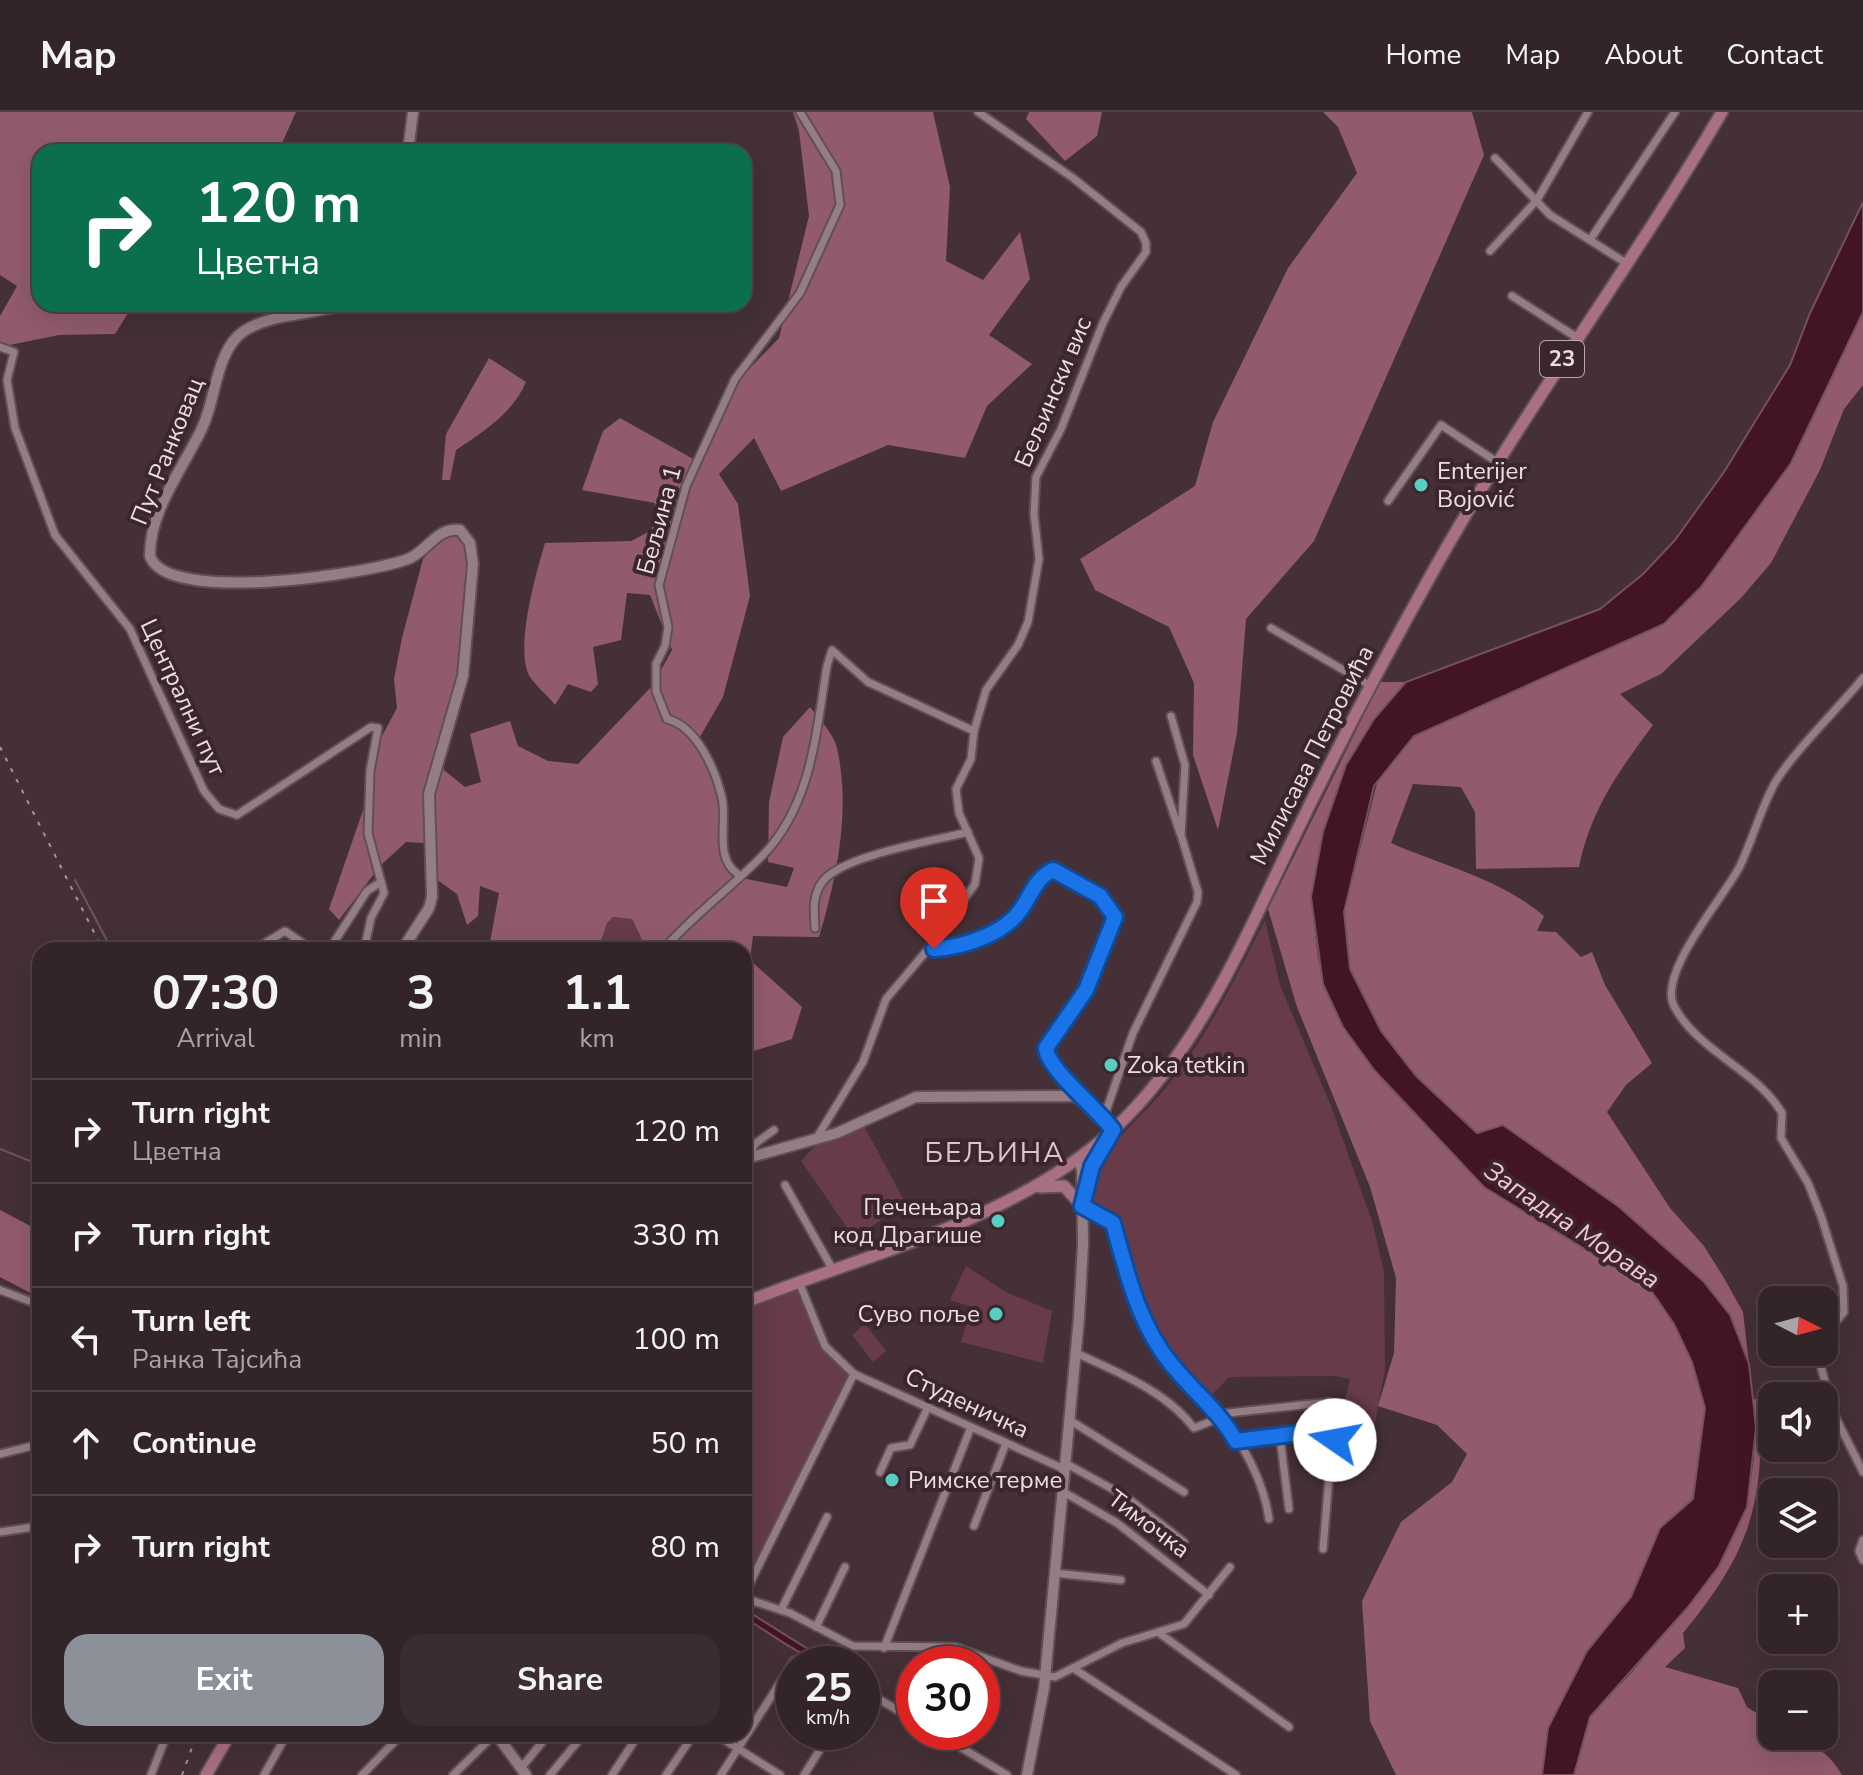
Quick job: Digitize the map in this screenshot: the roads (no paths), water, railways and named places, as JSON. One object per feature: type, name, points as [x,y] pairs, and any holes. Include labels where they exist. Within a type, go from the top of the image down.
[{"type":"main road","name":"Милисава Петровића","points":[[1110,1132],[1169,1069],[1214,999],[1371,686],[1497,462],[1722,112]]},
{"type":"main road","name":"23","points":[[752,1300],[970,1216],[1027,1189],[1079,1158],[1110,1132]]},
{"type":"main road","points":[[1027,1189],[1049,1184],[1064,1186],[1082,1200],[1110,1132]]},
{"type":"main road","points":[[206,1775],[225,1742]]},
{"type":"street","points":[[409,144],[413,112]]},
{"type":"street","name":"Бељина 1","points":[[739,875],[733,871],[724,851],[722,800],[708,762],[681,723],[667,719],[660,709],[656,664],[665,646],[668,627],[659,585],[693,465],[735,379],[800,293],[840,205],[836,171],[800,112]]},
{"type":"street","name":"Бељински вис","points":[[815,1141],[863,1062],[886,999],[967,898],[978,875],[979,858],[959,813],[956,789],[971,759],[974,731],[986,690],[1018,645],[1028,622],[1039,559],[1034,514],[1036,477],[1061,429],[1103,323],[1121,287],[1146,252],[1141,232],[1073,178],[978,112]]},
{"type":"street","points":[[1490,251],[1537,200],[1588,112]]},
{"type":"street","points":[[1590,240],[1675,112]]},
{"type":"street","points":[[1495,158],[1550,215],[1626,263]]},
{"type":"street","points":[[1512,296],[1576,337]]},
{"type":"street","name":"Пут Ранковац","points":[[312,312],[259,325],[243,332],[234,342],[225,358],[204,425],[166,498],[151,541],[153,565],[174,576],[221,581],[344,575],[409,558],[446,531],[462,531],[473,556],[463,676],[429,794],[432,897],[429,908],[407,942]]},
{"type":"street","name":"Централни пут","points":[[0,347],[14,352],[7,380],[15,428],[55,535],[130,629],[204,791],[219,809],[237,815],[284,781],[376,726],[378,732],[370,771],[368,833],[381,882]]},
{"type":"street","points":[[1388,501],[1437,428],[1443,425],[1497,462]]},
{"type":"street","points":[[1271,628],[1371,686]]},
{"type":"street","points":[[671,942],[773,842],[808,781],[832,650],[868,682],[974,731]]},
{"type":"street","points":[[1838,1319],[1844,1312],[1843,1286],[1808,1183],[1781,1138],[1782,1113],[1764,1088],[1689,1025],[1675,1009],[1671,991],[1685,953],[1739,867],[1777,781],[1863,678]]},
{"type":"street","points":[[1171,716],[1185,765],[1181,835]]},
{"type":"street","points":[[1104,1117],[1133,1033],[1197,902],[1198,892],[1156,761]]},
{"type":"street","points":[[815,928],[814,900],[821,883],[832,872],[892,850],[968,832]]},
{"type":"street","points":[[929,948],[950,947],[999,929],[1021,910],[1042,875],[1053,870],[1100,896],[1115,913],[1111,931],[1086,990],[1046,1048],[1051,1066],[1104,1117],[1110,1132]]},
{"type":"street","points":[[334,942],[367,891],[381,882],[384,893],[371,918],[366,942]]},
{"type":"street","points":[[267,942],[285,931],[301,942]]},
{"type":"street","points":[[752,1157],[815,1141],[916,1097],[1052,1095],[1085,1099]]},
{"type":"street","points":[[752,1149],[774,1130]]},
{"type":"street","points":[[1027,1773],[1045,1676],[1076,1353],[1082,1274],[1079,1158]]},
{"type":"street","points":[[785,1185],[833,1270]]},
{"type":"street","points":[[1082,1200],[1113,1223],[1136,1302],[1156,1343],[1179,1373],[1220,1415],[1263,1487],[1269,1519]]},
{"type":"street","name":"Студеничка","points":[[799,1282],[825,1346],[854,1374],[1125,1496],[1184,1542]]},
{"type":"street","points":[[0,1290],[32,1302]]},
{"type":"street","points":[[1076,1353],[1146,1387],[1186,1416],[1194,1428],[1220,1415],[1330,1402],[1337,1409],[1323,1549]]},
{"type":"street","points":[[1821,1366],[1833,1412],[1863,1472]]},
{"type":"street","points":[[752,1581],[854,1374]]},
{"type":"street","points":[[880,1472],[891,1448],[910,1445],[928,1407]]},
{"type":"street","points":[[1068,1419],[1184,1492]]},
{"type":"street","points":[[884,1648],[971,1427]]},
{"type":"street","points":[[1236,1441],[1333,1430]]},
{"type":"street","points":[[1280,1437],[1289,1509]]},
{"type":"street","points":[[974,1526],[1006,1443]]},
{"type":"street","points":[[0,1454],[32,1446]]},
{"type":"street","name":"Тимочка","points":[[1062,1491],[1117,1523],[1209,1595]]},
{"type":"street","points":[[781,1610],[827,1517]]},
{"type":"street","points":[[0,1532],[32,1527]]},
{"type":"street","points":[[1863,1540],[1859,1551],[1863,1560]]},
{"type":"street","points":[[816,1627],[845,1567]]},
{"type":"street","points":[[752,1600],[781,1610],[853,1646],[955,1647],[1045,1676],[1060,1676],[1122,1643],[1184,1624],[1230,1567]]},
{"type":"street","points":[[1054,1573],[1121,1580]]},
{"type":"street","points":[[1159,1633],[1289,1727]]},
{"type":"street","points":[[1073,1668],[1236,1775]]},
{"type":"street","points":[[752,1730],[776,1693]]},
{"type":"street","points":[[151,1775],[164,1742]]},
{"type":"street","points":[[264,1775],[283,1742]]},
{"type":"street","points":[[362,1775],[394,1742]]},
{"type":"street","points":[[453,1775],[487,1742]]},
{"type":"street","points":[[501,1742],[524,1771],[544,1742]]},
{"type":"street","points":[[550,1775],[577,1742]]},
{"type":"street","points":[[612,1775],[634,1742]]},
{"type":"street","points":[[666,1775],[689,1742]]},
{"type":"street","points":[[728,1742],[780,1775]]},
{"type":"street","points":[[721,1775],[745,1742]]},
{"type":"street","points":[[804,1775],[820,1750]]},
{"type":"street","points":[[965,1750],[1007,1775]]},
{"type":"water","name":"Западна Морава","points":[[1863,202],[1863,312],[1791,463],[1701,587],[1664,624],[1414,736],[1374,786],[1344,912],[1350,969],[1381,1031],[1416,1076],[1477,1133],[1503,1125],[1619,1207],[1703,1281],[1730,1315],[1749,1364],[1756,1428],[1747,1507],[1719,1566],[1688,1607],[1590,1717],[1574,1775],[1542,1775],[1548,1728],[1587,1651],[1631,1597],[1660,1528],[1693,1499],[1705,1408],[1692,1362],[1674,1324],[1650,1289],[1484,1187],[1375,1071],[1343,1027],[1323,984],[1311,897],[1323,832],[1346,765],[1374,719],[1406,682],[1600,609],[1643,574],[1675,540],[1724,472],[1790,365],[1810,313]]},
{"type":"water","points":[[752,1614],[803,1646],[790,1646],[752,1622]]},
{"type":"waterway","points":[[75,880],[108,942]]},
{"type":"waterway","points":[[0,1149],[32,1162]]},
{"type":"railway","points":[[0,747],[99,942]]},
{"type":"railway","points":[[182,1775],[194,1742]]},
{"type":"place","name":"Enterijer Bojović","points":[[1421,485]]},
{"type":"place","name":"Zoka tetkin","points":[[1111,1065]]},
{"type":"place","name":"Печењара код Драгише","points":[[998,1221]]},
{"type":"place","name":"Суво поље","points":[[996,1314]]},
{"type":"place","name":"Римске терме","points":[[892,1480]]},
{"type":"district","name":"БЕЉИНА","points":[[995,1153]]}]
